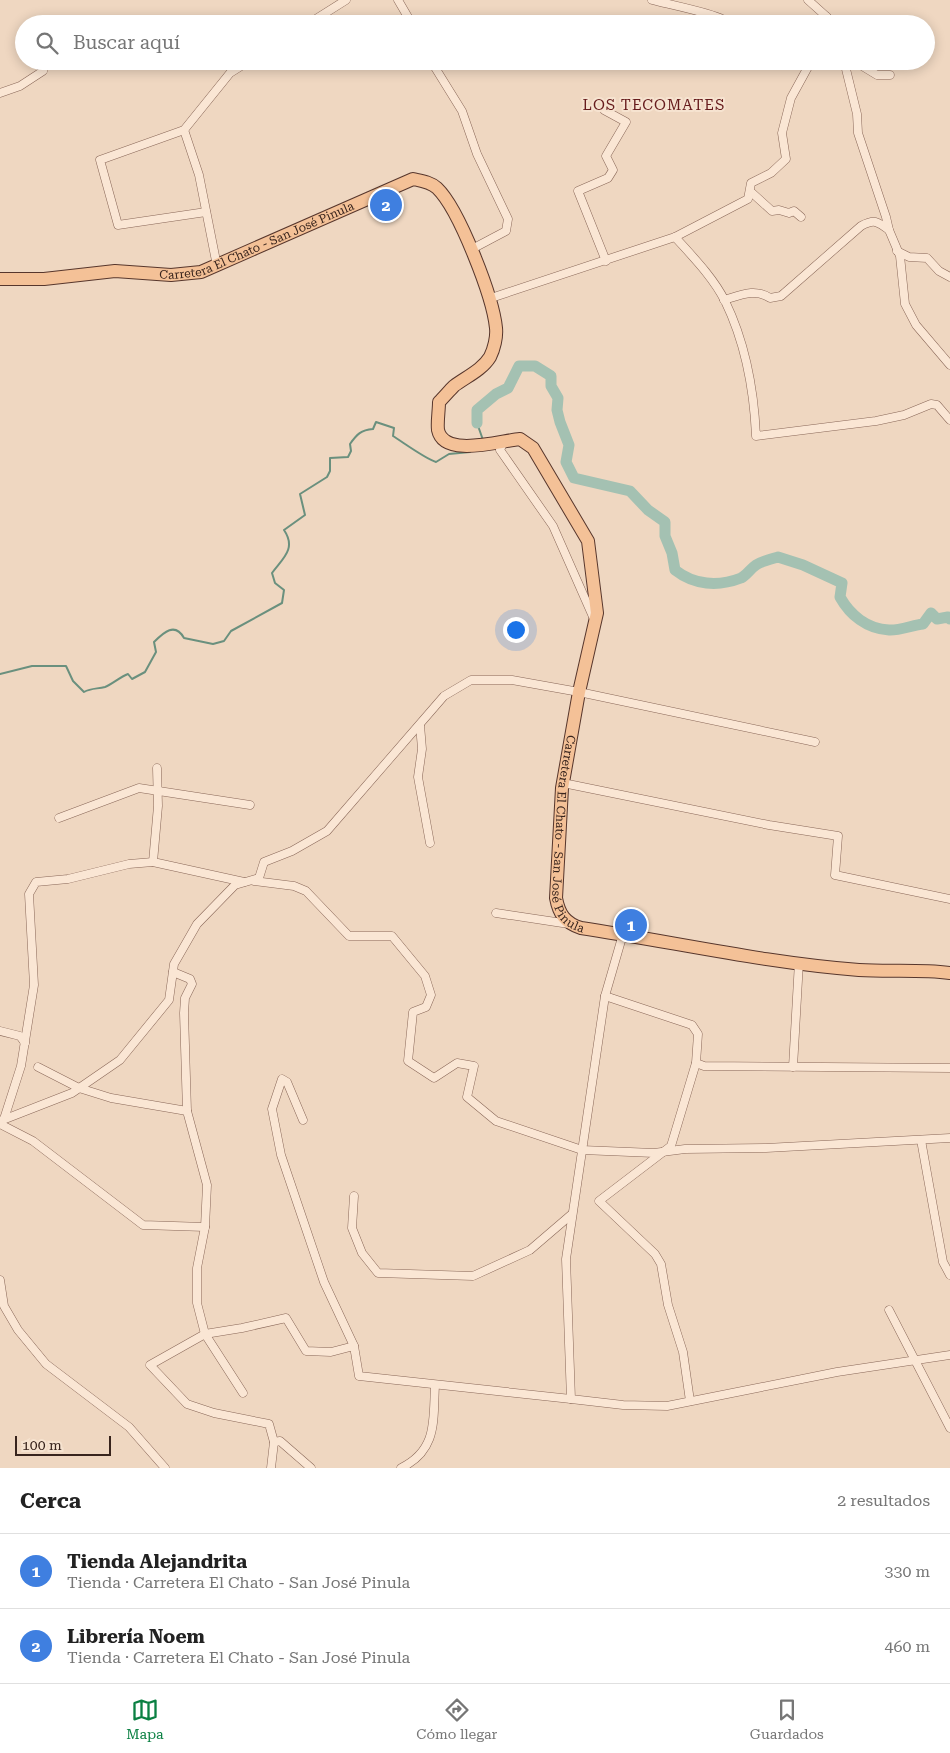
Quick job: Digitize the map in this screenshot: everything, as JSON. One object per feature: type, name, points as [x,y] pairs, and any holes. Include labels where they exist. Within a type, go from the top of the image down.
[{"type":"main road","name":"Carretera El Chato - San José Pinula","points":[[0,279],[44,279],[114,271],[184,275],[217,266],[412,179],[426,181],[436,187],[444,196],[472,249],[496,328],[495,341],[489,358],[481,367],[453,387],[439,402],[438,430],[442,439],[450,445],[462,447],[520,439],[533,448],[588,540],[598,614],[579,692],[563,783],[556,898],[560,914],[569,924],[749,956],[860,970],[919,969],[950,973]]},
{"type":"street","points":[[322,15],[346,0]]},
{"type":"street","points":[[398,0],[407,15]]},
{"type":"street","points":[[652,0],[684,10],[717,15]]},
{"type":"street","points":[[808,0],[824,15]]},
{"type":"street","points":[[206,212],[118,225],[100,160],[184,130],[230,73],[235,70]]},
{"type":"street","points":[[437,70],[462,111],[477,154],[508,219],[506,231],[472,249]]},
{"type":"street","points":[[488,299],[675,237],[748,198],[751,192],[751,183],[771,173],[786,159],[782,133],[792,98],[806,70]]},
{"type":"street","points":[[846,70],[857,114],[858,133],[886,217],[888,230],[900,256],[905,304],[916,325],[950,365]]},
{"type":"street","points":[[868,70],[877,76],[890,75]]},
{"type":"street","points":[[0,93],[20,86],[43,71]]},
{"type":"street","points":[[604,110],[626,122],[606,156],[613,170],[608,178],[578,191],[606,261]]},
{"type":"street","points":[[184,130],[199,175],[217,266]]},
{"type":"street","points":[[751,192],[772,211],[779,210],[789,213],[794,211],[801,216]]},
{"type":"street","points":[[724,300],[749,293],[762,293],[770,298],[781,296],[861,226],[871,221],[877,221],[888,230]]},
{"type":"street","points":[[675,237],[698,263],[724,300],[748,374],[754,406],[756,436],[876,421],[904,415],[931,404],[937,406],[950,420]]},
{"type":"street","points":[[897,251],[909,256],[927,258],[939,272],[950,277]]},
{"type":"street","points":[[500,441],[500,450],[553,526],[595,622]]},
{"type":"street","points":[[1,1121],[72,1093],[120,1060],[169,1000],[174,964],[197,924],[235,885],[259,878],[264,862],[292,851],[327,831],[444,696],[471,680],[512,680],[579,692],[815,742]]},
{"type":"street","points":[[420,725],[422,749],[418,776],[430,843]]},
{"type":"street","points":[[153,862],[158,789],[157,768]]},
{"type":"street","points":[[563,783],[769,825],[838,836],[835,875],[950,900]]},
{"type":"street","points":[[59,818],[139,788],[158,789],[250,805]]},
{"type":"street","points":[[1,1121],[21,1066],[34,985],[28,894],[36,882],[68,880],[129,864],[153,862],[249,881],[294,886],[306,891],[349,936],[392,936],[425,976],[431,995],[426,1007],[413,1012],[408,1061],[434,1078],[457,1062],[474,1066],[467,1097],[496,1121],[582,1150],[664,1152],[950,1138]]},
{"type":"street","points":[[496,913],[569,924]]},
{"type":"street","points":[[571,1399],[566,1258],[605,996],[623,934]]},
{"type":"street","points":[[793,1067],[800,962]]},
{"type":"street","points":[[173,972],[190,979],[192,984],[186,998],[184,1013],[188,1112],[207,1185],[206,1227],[197,1268],[197,1303],[205,1334],[213,1350],[243,1393]]},
{"type":"street","points":[[605,996],[692,1025],[698,1034],[696,1063],[671,1146],[599,1201],[655,1254],[661,1264],[668,1305],[683,1352],[690,1401]]},
{"type":"street","points":[[0,1032],[20,1036],[25,1043]]},
{"type":"street","points":[[696,1063],[704,1066],[950,1068]]},
{"type":"street","points":[[38,1067],[79,1088],[111,1098],[188,1112]]},
{"type":"street","points":[[303,1120],[287,1082],[282,1079],[272,1109],[281,1155],[324,1282],[354,1346],[359,1376],[623,1405],[667,1406],[916,1359],[950,1355]]},
{"type":"street","points":[[1,1121],[34,1141],[143,1225],[206,1227]]},
{"type":"street","points":[[921,1140],[943,1262],[950,1275]]},
{"type":"street","points":[[354,1196],[352,1228],[362,1253],[378,1273],[473,1276],[530,1250],[572,1214]]},
{"type":"street","points":[[0,1280],[4,1306],[18,1330],[45,1362],[130,1427],[165,1468]]},
{"type":"street","points":[[888,1310],[916,1359],[950,1428]]},
{"type":"street","points":[[271,1468],[274,1442],[269,1424],[214,1413],[187,1404],[150,1365],[205,1334],[286,1318],[306,1351],[331,1352],[354,1346]]},
{"type":"street","points":[[401,1468],[409,1464],[428,1445],[432,1430],[435,1384]]},
{"type":"street","points":[[274,1442],[280,1441],[311,1468]]},
{"type":"waterway","points":[[477,423],[477,410],[496,394],[508,388],[519,366],[535,366],[551,376],[551,386],[558,398],[557,410],[560,422],[569,445],[566,462],[574,478],[630,491],[648,510],[665,522],[665,536],[672,553],[675,570],[682,575],[706,583],[724,583],[741,578],[758,564],[778,557],[803,565],[842,583],[840,597],[844,604],[860,620],[873,627],[892,630],[923,624],[931,613],[937,619],[948,617],[950,619]]},
{"type":"waterway","points":[[0,674],[32,666],[66,666],[73,681],[84,692],[105,687],[128,674],[132,679],[145,672],[156,652],[154,642],[169,630],[177,630],[184,638],[213,644],[224,641],[231,631],[282,603],[284,590],[275,583],[272,573],[289,548],[288,537],[284,530],[305,515],[300,494],[327,477],[330,471],[330,458],[348,457],[351,451],[350,444],[360,433],[373,429],[376,422],[394,428],[393,436],[436,462],[449,454],[470,452]]},
{"type":"waterway","points":[[477,423],[483,440]]},
{"type":"place","name":"Librería Noem","points":[[386,205]]},
{"type":"place","name":"Tienda Alejandrita","points":[[631,925]]},
{"type":"district","name":"LOS TECOMATES","points":[[654,105]]}]
